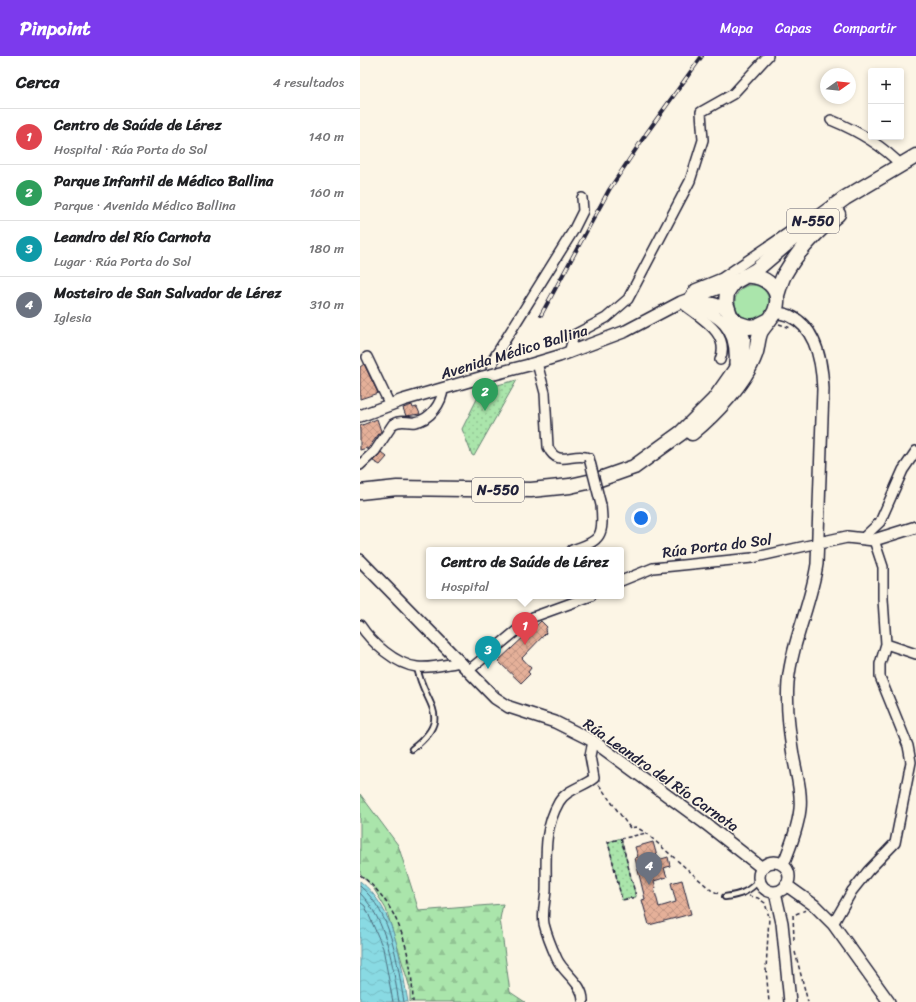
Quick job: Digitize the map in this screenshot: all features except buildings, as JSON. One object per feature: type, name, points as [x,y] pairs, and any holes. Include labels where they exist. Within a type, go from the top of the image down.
[{"type":"highway","name":"N-550","points":[[738,279],[756,270],[818,218],[845,198],[902,166],[916,156]]},
{"type":"highway","name":"N-550","points":[[360,492],[397,488],[531,490],[570,486],[597,480],[634,468],[685,439],[707,421],[740,382],[755,355],[760,333],[772,316],[784,275],[824,225],[888,174]]},
{"type":"highway","points":[[728,311],[726,303],[727,292],[738,279],[754,275],[764,278],[771,284],[777,295]]},
{"type":"highway","name":"N-550","points":[[634,468],[681,433],[714,400],[735,370],[742,354],[743,340],[737,322],[728,311]]},
{"type":"highway","points":[[737,322],[749,327],[757,326],[772,316]]},
{"type":"street","points":[[569,353],[574,335],[606,318],[628,299],[690,181],[703,140],[701,112],[733,94],[768,56]]},
{"type":"street","points":[[831,120],[852,129],[888,151],[902,166]]},
{"type":"street","points":[[487,376],[491,370],[494,358],[574,232],[583,211],[582,198]]},
{"type":"street","points":[[683,303],[695,289],[722,278],[808,219],[818,218]]},
{"type":"street","name":"Avenida Médico Ballina","points":[[360,416],[443,389],[569,353],[626,332],[683,303],[738,279]]},
{"type":"street","name":"Avenida Médico Ballina","points":[[683,303],[712,302],[721,305],[728,311]]},
{"type":"street","points":[[683,303],[719,333],[723,352],[720,360]]},
{"type":"street","points":[[683,303],[706,310],[723,321],[733,334],[736,353],[735,370]]},
{"type":"street","points":[[772,316],[790,316],[804,327],[818,351],[821,364],[823,389],[819,543],[814,582],[792,660],[788,682],[789,732],[800,792],[800,809],[797,824],[783,865]]},
{"type":"street","points":[[367,357],[390,405]]},
{"type":"street","points":[[533,364],[545,393],[548,447],[552,454],[559,458],[584,456],[589,458],[601,505],[603,528],[596,540],[579,547]]},
{"type":"street","points":[[360,465],[375,451],[393,424],[403,421],[421,421],[426,418],[442,399],[443,389]]},
{"type":"street","points":[[868,539],[880,522],[902,470],[916,451]]},
{"type":"street","points":[[819,543],[846,537],[868,539],[916,527]]},
{"type":"street","points":[[833,924],[852,891],[868,871],[895,843],[912,782],[911,755],[880,677],[880,664],[886,644],[883,567],[868,539]]},
{"type":"street","name":"Rúa Porta do Sol","points":[[624,580],[653,568],[752,558],[819,543]]},
{"type":"street","name":"Rúa Leandro del Río Carnota","points":[[360,560],[489,692],[502,703],[555,722],[593,741],[717,832],[762,868]]},
{"type":"street","points":[[469,670],[532,617],[573,600]]},
{"type":"street","points":[[360,625],[370,638],[384,650],[404,663],[417,667],[461,662]]},
{"type":"street","points":[[886,644],[916,654]]},
{"type":"street","points":[[583,1002],[581,991],[558,961],[544,924],[543,914],[547,867],[545,852],[548,831],[560,801],[569,792],[594,778],[590,756],[593,741]]},
{"type":"street","points":[[774,862],[783,865],[788,872],[788,881],[786,885],[775,892],[765,889],[759,880],[762,868],[774,862]]},
{"type":"street","points":[[786,885],[814,905],[833,924],[889,1002]]},
{"type":"street","points":[[775,892],[782,923],[790,1002]]},
{"type":"lane","points":[[412,749],[428,735],[434,722],[431,704],[420,680],[417,667]]},
{"type":"lane","points":[[725,897],[741,894],[752,888],[759,880]]},
{"type":"path","points":[[772,316],[794,328]]},
{"type":"path","points":[[594,778],[630,828],[636,828],[646,833],[712,890],[725,897]]},
{"type":"path","points":[[621,838],[636,897],[622,900],[608,842],[621,838],[646,833]]},
{"type":"path","points":[[360,875],[373,885],[395,916],[404,938],[410,961],[413,1002]]},
{"type":"path","points":[[741,894],[758,898],[765,903],[767,910],[769,928],[766,969],[769,1002]]},
{"type":"path","points":[[794,942],[793,915],[799,911],[809,910],[814,905]]},
{"type":"path","points":[[794,949],[808,1002]]},
{"type":"green space","points":[[752,285],[764,290],[769,302],[764,314],[752,319],[740,314],[735,302],[740,290]]},
{"type":"green space","points":[[517,380],[474,456],[472,455],[462,429],[482,389]]},
{"type":"green space","points":[[360,794],[398,845],[419,911],[503,904],[500,919],[510,992],[525,1002],[410,1002],[410,988],[386,909],[374,889],[360,873]]},
{"type":"green space","points":[[621,838],[636,897],[622,900],[608,842]]},
{"type":"water","points":[[360,881],[382,906],[389,921],[399,952],[408,1002],[360,1002]]},
{"type":"railway","points":[[541,315],[609,190],[646,134],[702,56]]},
{"type":"place","name":"Parque Infantil de Médico Ballina","points":[[485,411]]},
{"type":"place","name":"Centro de Saúde de Lérez","points":[[525,645]]},
{"type":"place","name":"Leandro del Río Carnota","points":[[488,669]]},
{"type":"place","name":"Mosteiro de San Salvador de Lérez","points":[[649,885]]}]
